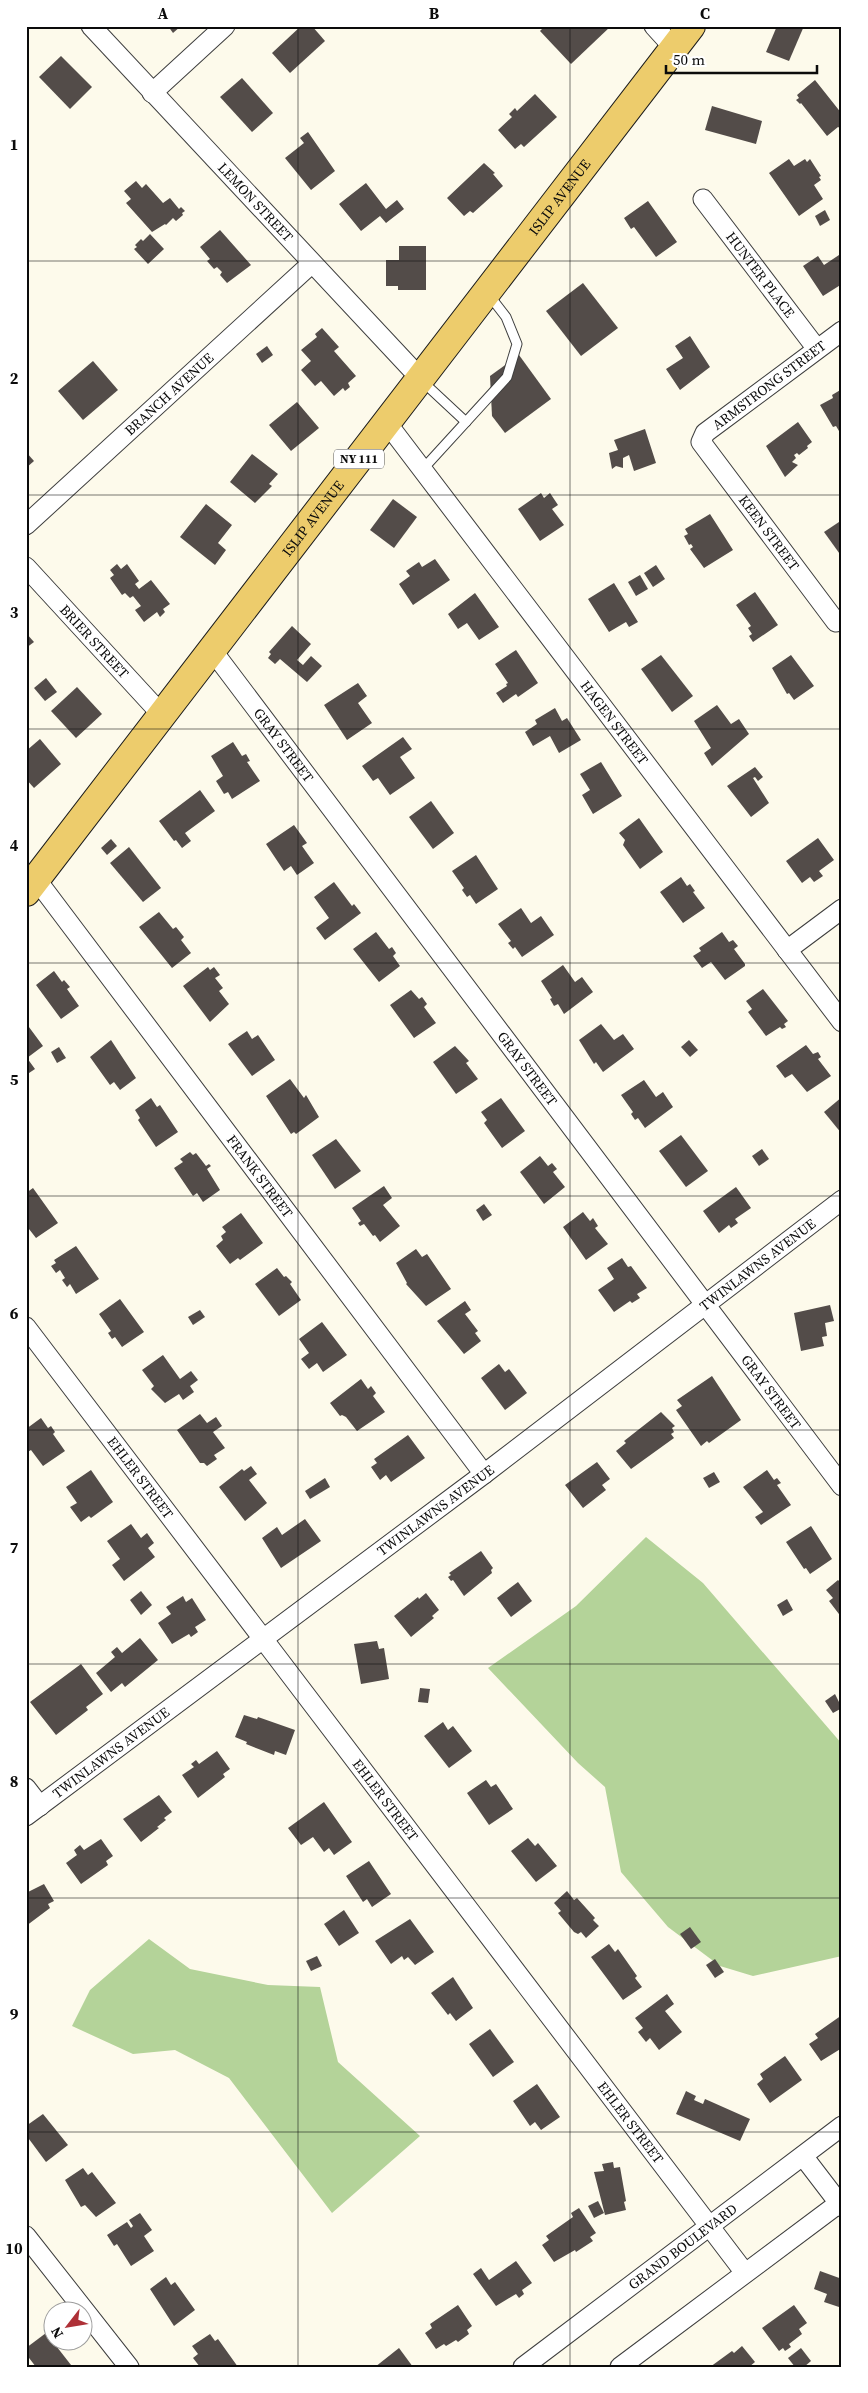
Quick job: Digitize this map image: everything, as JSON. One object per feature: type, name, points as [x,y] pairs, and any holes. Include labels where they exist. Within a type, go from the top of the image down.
[{"type":"main road","name":"ISLIP AVENUE","points":[[31,886],[691,26]]},
{"type":"street","name":"LEMON STREET","points":[[91,26],[311,264],[420,378]]},
{"type":"street","points":[[152,93],[225,26]]},
{"type":"street","points":[[654,26],[674,48]]},
{"type":"street","name":"HUNTER PLACE","points":[[704,199],[817,349]]},
{"type":"street","name":"BRANCH AVENUE","points":[[26,524],[311,264]]},
{"type":"street","name":"ARMSTRONG STREET","points":[[701,442],[705,433],[842,330]]},
{"type":"street","name":"HAGEN STREET","points":[[387,423],[842,1022]]},
{"type":"street","name":"KEEN STREET","points":[[701,442],[839,620]]},
{"type":"street","name":"BRIER STREET","points":[[26,567],[162,716]]},
{"type":"street","name":"GRAY STREET","points":[[212,650],[842,1486]]},
{"type":"street","name":"FRANK STREET","points":[[31,886],[484,1474]]},
{"type":"street","points":[[787,950],[842,909]]},
{"type":"street","name":"TWINLAWNS AVENUE","points":[[33,1811],[484,1474],[842,1200]]},
{"type":"street","name":"EHLER STREET","points":[[26,1327],[262,1640],[745,2273]]},
{"type":"street","points":[[26,1788],[33,1811]]},
{"type":"street","name":"GRAND BOULEVARD","points":[[523,2367],[842,2126]]},
{"type":"street","points":[[620,2367],[841,2204],[803,2156]]},
{"type":"street","points":[[26,2236],[129,2367]]},
{"type":"lane","points":[[422,470],[507,377],[517,344],[506,317],[486,292]]},
{"type":"lane","points":[[420,378],[466,422]]},
{"type":"green space","points":[[646,1537],[703,1583],[842,1744],[842,1956],[753,1976],[720,1966],[668,1927],[621,1872],[605,1787],[578,1763],[488,1668],[576,1606]]},
{"type":"green space","points":[[149,1939],[190,1969],[268,1985],[320,1987],[338,2062],[420,2136],[332,2213],[229,2078],[175,2050],[133,2054],[72,2026],[90,1990]]},
{"type":"building","points":[[168,26],[181,26],[173,33]]},
{"type":"building","points":[[301,26],[312,26],[325,41],[290,73],[272,53]]},
{"type":"building","points":[[545,26],[611,26],[571,64],[540,31]]},
{"type":"building","points":[[777,26],[804,26],[789,61],[766,52]]},
{"type":"building","points":[[61,56],[92,87],[70,109],[39,77]]},
{"type":"building","points":[[242,78],[273,113],[252,132],[220,97]]},
{"type":"building","points":[[815,80],[842,114],[842,129],[838,127],[827,136],[801,103],[796,100],[799,98],[797,95]]},
{"type":"building","points":[[535,94],[557,117],[524,147],[521,144],[515,149],[498,130],[512,117],[509,114],[515,108],[517,111]]},
{"type":"building","points":[[712,106],[762,121],[756,144],[705,130]]},
{"type":"building","points":[[308,132],[335,171],[311,190],[285,158],[304,143],[300,138]]},
{"type":"building","points":[[789,159],[794,166],[805,159],[807,162],[810,159],[821,176],[819,177],[821,180],[814,185],[823,199],[799,216],[769,173]]},
{"type":"building","points":[[484,163],[495,173],[493,174],[503,186],[473,213],[470,211],[464,216],[447,198]]},
{"type":"building","points":[[136,181],[142,188],[146,184],[163,203],[170,198],[179,209],[181,207],[185,211],[182,213],[183,215],[176,221],[173,218],[166,225],[152,232],[126,203],[131,199],[124,191]]},
{"type":"building","points":[[366,183],[386,209],[397,200],[404,209],[386,223],[380,216],[361,231],[339,204]]},
{"type":"building","points":[[648,201],[677,242],[656,257],[634,227],[631,229],[624,218]]},
{"type":"building","points":[[825,210],[830,220],[820,226],[815,216]]},
{"type":"building","points":[[220,230],[251,265],[227,283],[220,275],[222,272],[217,267],[214,269],[207,261],[210,259],[200,247]]},
{"type":"building","points":[[150,234],[164,249],[148,264],[134,249],[141,239],[143,241]]},
{"type":"building","points":[[399,246],[426,246],[426,290],[398,290],[398,286],[386,286],[386,260],[399,260]]},
{"type":"building","points":[[842,253],[842,284],[823,296],[803,266],[818,256],[824,265]]},
{"type":"building","points":[[583,283],[618,328],[581,356],[546,311]]},
{"type":"building","points":[[322,328],[339,347],[334,351],[356,376],[348,383],[350,387],[345,391],[343,388],[334,396],[321,381],[315,386],[301,370],[311,361],[301,350],[317,337],[315,334]]},
{"type":"building","points":[[690,336],[710,367],[680,390],[666,369],[683,358],[675,346]]},
{"type":"building","points":[[267,346],[273,355],[262,363],[256,354]]},
{"type":"building","points":[[519,355],[551,399],[505,433],[492,416],[490,376]]},
{"type":"building","points":[[93,361],[118,390],[83,420],[58,391]]},
{"type":"building","points":[[842,389],[842,436],[836,426],[833,427],[820,405],[833,398],[832,395]]},
{"type":"building","points":[[297,402],[319,428],[291,451],[269,425]]},
{"type":"building","points":[[798,422],[812,442],[799,455],[797,453],[794,455],[796,458],[792,462],[798,465],[785,477],[766,446]]},
{"type":"building","points":[[645,429],[656,463],[634,471],[629,455],[623,458],[623,468],[616,466],[612,469],[609,453],[618,450],[614,440]]},
{"type":"building","points":[[26,452],[34,461],[26,468]]},
{"type":"building","points":[[252,454],[278,474],[269,484],[272,486],[255,503],[230,482]]},
{"type":"building","points":[[541,493],[544,498],[550,493],[558,505],[552,509],[564,525],[540,541],[518,509]]},
{"type":"building","points":[[393,499],[417,517],[394,548],[370,530]]},
{"type":"building","points":[[206,504],[232,525],[218,543],[226,550],[215,565],[180,537]]},
{"type":"building","points":[[710,514],[733,550],[704,568],[690,549],[693,547],[691,544],[689,545],[684,536],[688,534],[685,529]]},
{"type":"building","points":[[842,520],[842,557],[824,532]]},
{"type":"building","points":[[435,559],[450,580],[413,605],[399,584],[410,576],[406,571],[419,562],[422,567]]},
{"type":"building","points":[[117,564],[121,569],[127,564],[139,581],[135,584],[139,589],[151,580],[170,604],[163,609],[165,612],[160,617],[157,612],[144,622],[135,610],[141,606],[133,596],[130,598],[125,593],[122,595],[110,578],[114,575],[110,570]]},
{"type":"building","points":[[656,565],[665,579],[653,587],[644,573]]},
{"type":"building","points":[[640,575],[648,589],[636,596],[628,582]]},
{"type":"building","points":[[614,583],[638,622],[629,627],[626,622],[609,632],[588,599]]},
{"type":"building","points":[[755,592],[778,625],[753,642],[749,636],[752,634],[748,628],[751,626],[736,605]]},
{"type":"building","points":[[475,593],[499,627],[479,640],[467,623],[458,629],[448,614]]},
{"type":"building","points":[[292,626],[311,644],[297,660],[303,665],[311,656],[322,666],[307,682],[280,659],[275,664],[268,658],[271,654],[269,652]]},
{"type":"building","points":[[26,633],[34,642],[26,648]]},
{"type":"building","points":[[516,650],[538,683],[518,697],[516,694],[503,703],[496,693],[507,686],[506,684],[508,683],[495,664]]},
{"type":"building","points":[[661,655],[693,696],[672,712],[641,669]]},
{"type":"building","points":[[791,655],[814,686],[794,700],[789,693],[787,694],[772,668]]},
{"type":"building","points":[[46,678],[57,692],[45,701],[34,688]]},
{"type":"building","points":[[358,683],[367,696],[358,703],[372,723],[347,740],[324,705]]},
{"type":"building","points":[[77,687],[102,714],[76,738],[51,711]]},
{"type":"building","points":[[717,705],[731,724],[739,719],[749,734],[712,766],[704,753],[711,748],[694,721]]},
{"type":"building","points":[[555,708],[562,721],[567,718],[581,740],[559,753],[550,736],[533,746],[525,732],[537,724],[535,720]]},
{"type":"building","points":[[403,737],[412,749],[400,757],[415,778],[390,795],[378,778],[373,781],[362,766]]},
{"type":"building","points":[[40,739],[61,764],[34,788],[26,779],[26,751]]},
{"type":"building","points":[[233,742],[242,756],[246,754],[250,761],[247,762],[260,781],[232,799],[228,792],[224,794],[216,781],[223,776],[211,756]]},
{"type":"building","points":[[601,762],[622,796],[593,814],[582,795],[590,790],[580,774]]},
{"type":"building","points":[[755,767],[763,777],[758,781],[755,777],[753,778],[769,803],[751,817],[727,786]]},
{"type":"building","points":[[200,790],[215,811],[185,833],[191,841],[182,848],[176,840],[174,841],[159,821]]},
{"type":"building","points":[[431,801],[454,833],[433,849],[409,817]]},
{"type":"building","points":[[639,818],[663,852],[640,869],[623,845],[625,840],[619,833]]},
{"type":"building","points":[[294,825],[307,843],[302,846],[314,863],[297,875],[291,866],[284,871],[266,844]]},
{"type":"building","points":[[818,838],[834,860],[819,871],[823,876],[814,882],[810,877],[802,883],[786,861]]},
{"type":"building","points":[[111,839],[117,846],[107,855],[101,848]]},
{"type":"building","points":[[129,847],[161,888],[143,902],[110,863]]},
{"type":"building","points":[[476,855],[498,889],[476,904],[470,895],[467,897],[462,890],[464,888],[452,871]]},
{"type":"building","points":[[681,877],[687,886],[690,884],[695,891],[693,892],[705,908],[683,923],[660,892]]},
{"type":"building","points":[[334,882],[352,906],[354,904],[361,913],[325,940],[316,928],[329,918],[314,897]]},
{"type":"building","points":[[521,908],[531,923],[541,916],[554,935],[522,957],[515,947],[513,949],[508,943],[511,941],[498,924]]},
{"type":"building","points":[[159,912],[173,929],[176,927],[184,937],[181,940],[191,953],[172,968],[139,927]]},
{"type":"building","points":[[376,932],[389,949],[392,947],[396,953],[393,956],[400,966],[379,982],[353,949]]},
{"type":"building","points":[[722,932],[729,942],[733,940],[738,946],[734,949],[745,964],[745,966],[725,980],[711,962],[702,968],[693,956],[701,951],[699,948]]},
{"type":"building","points":[[563,965],[575,982],[582,977],[593,992],[564,1014],[558,1004],[554,1006],[550,999],[552,998],[541,981]]},
{"type":"building","points":[[208,967],[210,970],[214,967],[220,975],[215,978],[223,988],[219,991],[229,1004],[210,1022],[183,986]]},
{"type":"building","points":[[54,971],[62,982],[64,980],[70,987],[67,989],[79,1006],[61,1019],[36,985]]},
{"type":"building","points":[[763,989],[788,1021],[784,1024],[786,1027],[782,1029],[780,1027],[766,1036],[748,1012],[752,1009],[746,1001]]},
{"type":"building","points":[[411,990],[419,999],[422,997],[427,1004],[424,1007],[436,1023],[414,1038],[390,1005]]},
{"type":"building","points":[[26,1023],[43,1046],[27,1058],[35,1069],[26,1075]]},
{"type":"building","points":[[601,1024],[614,1040],[623,1034],[634,1049],[603,1072],[596,1062],[594,1064],[579,1040]]},
{"type":"building","points":[[247,1031],[252,1039],[258,1035],[275,1060],[252,1076],[228,1044]]},
{"type":"building","points":[[111,1040],[136,1078],[120,1090],[114,1082],[110,1085],[90,1057]]},
{"type":"building","points":[[689,1040],[698,1050],[690,1057],[681,1047]]},
{"type":"building","points":[[806,1045],[813,1054],[818,1052],[821,1057],[818,1059],[831,1076],[807,1092],[792,1074],[785,1078],[776,1066]]},
{"type":"building","points":[[455,1046],[469,1061],[466,1063],[478,1079],[456,1094],[433,1062]]},
{"type":"building","points":[[59,1047],[66,1058],[57,1063],[51,1052]]},
{"type":"building","points":[[290,1079],[304,1098],[306,1095],[319,1117],[296,1134],[294,1132],[291,1134],[266,1096]]},
{"type":"building","points":[[644,1080],[656,1097],[663,1092],[673,1107],[645,1128],[638,1118],[635,1120],[631,1114],[633,1112],[621,1095]]},
{"type":"building","points":[[842,1097],[842,1134],[824,1112]]},
{"type":"building","points":[[151,1098],[157,1107],[160,1105],[178,1132],[156,1147],[138,1120],[140,1118],[135,1110]]},
{"type":"building","points":[[501,1098],[525,1131],[502,1148],[484,1123],[487,1120],[481,1112]]},
{"type":"building","points":[[681,1135],[708,1171],[686,1187],[659,1151]]},
{"type":"building","points":[[336,1139],[361,1171],[335,1189],[312,1155]]},
{"type":"building","points":[[762,1149],[769,1159],[759,1166],[752,1156]]},
{"type":"building","points":[[190,1152],[193,1155],[196,1153],[206,1166],[209,1164],[211,1166],[207,1169],[220,1190],[203,1202],[197,1193],[193,1196],[174,1168],[183,1162],[180,1159]]},
{"type":"building","points":[[540,1156],[548,1166],[552,1163],[557,1169],[553,1172],[565,1187],[544,1204],[520,1172]]},
{"type":"building","points":[[384,1186],[392,1198],[383,1205],[400,1226],[380,1242],[364,1224],[360,1226],[358,1223],[361,1221],[352,1208]]},
{"type":"building","points":[[736,1187],[751,1208],[735,1219],[738,1223],[731,1228],[729,1225],[719,1233],[703,1211]]},
{"type":"building","points":[[33,1188],[58,1223],[36,1238],[29,1229],[26,1230],[26,1193]]},
{"type":"building","points":[[484,1204],[492,1215],[483,1221],[476,1210]]},
{"type":"building","points":[[583,1212],[590,1221],[593,1218],[598,1226],[595,1228],[608,1244],[586,1260],[563,1227]]},
{"type":"building","points":[[241,1213],[263,1243],[240,1260],[238,1258],[230,1264],[216,1246],[223,1240],[221,1236],[226,1232],[222,1227]]},
{"type":"building","points":[[76,1246],[99,1279],[76,1294],[70,1284],[67,1287],[62,1280],[65,1278],[60,1270],[56,1273],[51,1266],[56,1263],[54,1260]]},
{"type":"building","points":[[416,1249],[422,1257],[427,1254],[451,1289],[426,1306],[406,1284],[396,1263]]},
{"type":"building","points":[[622,1258],[628,1267],[631,1266],[647,1288],[637,1294],[640,1298],[632,1303],[630,1301],[614,1312],[598,1290],[614,1279],[607,1268]]},
{"type":"building","points":[[277,1268],[284,1277],[286,1276],[292,1282],[290,1284],[301,1300],[279,1316],[255,1284]]},
{"type":"building","points":[[120,1299],[144,1332],[122,1347],[115,1337],[112,1339],[108,1333],[111,1331],[99,1314]]},
{"type":"building","points":[[465,1301],[471,1310],[465,1314],[478,1331],[475,1333],[481,1341],[464,1354],[437,1321]]},
{"type":"building","points":[[830,1305],[834,1321],[825,1323],[827,1336],[822,1337],[824,1346],[801,1351],[794,1313]]},
{"type":"building","points":[[200,1310],[205,1317],[193,1325],[188,1317]]},
{"type":"building","points":[[322,1322],[347,1355],[323,1372],[317,1363],[309,1369],[301,1359],[309,1353],[299,1339]]},
{"type":"building","points":[[163,1355],[180,1379],[191,1371],[198,1380],[190,1386],[194,1392],[183,1400],[179,1394],[165,1403],[151,1389],[154,1386],[142,1370]]},
{"type":"building","points":[[499,1364],[505,1372],[509,1369],[527,1393],[505,1410],[481,1378]]},
{"type":"building","points":[[712,1376],[741,1420],[709,1443],[707,1441],[701,1446],[676,1410],[682,1406],[677,1400]]},
{"type":"building","points":[[361,1379],[368,1389],[371,1386],[376,1393],[373,1396],[385,1412],[357,1431],[346,1417],[340,1416],[330,1403]]},
{"type":"building","points":[[661,1412],[675,1426],[672,1428],[674,1432],[671,1434],[674,1438],[631,1469],[616,1451],[626,1443],[624,1441]]},
{"type":"building","points":[[200,1414],[207,1423],[216,1417],[222,1426],[213,1432],[225,1448],[214,1455],[217,1459],[207,1466],[204,1463],[200,1463],[177,1430]]},
{"type":"building","points":[[41,1418],[48,1428],[51,1426],[55,1432],[53,1434],[65,1451],[43,1466],[31,1450],[26,1453],[26,1429]]},
{"type":"building","points":[[408,1435],[425,1458],[391,1482],[386,1475],[380,1480],[371,1467],[377,1463],[374,1459]]},
{"type":"building","points":[[597,1462],[610,1479],[602,1485],[606,1490],[583,1508],[565,1485]]},
{"type":"building","points":[[251,1466],[257,1474],[249,1480],[267,1503],[245,1521],[219,1487],[242,1469],[244,1471]]},
{"type":"building","points":[[91,1470],[113,1502],[91,1518],[89,1516],[81,1522],[70,1507],[77,1503],[66,1487]]},
{"type":"building","points":[[767,1470],[774,1480],[777,1478],[781,1483],[777,1485],[791,1505],[761,1525],[755,1517],[763,1512],[743,1487]]},
{"type":"building","points":[[714,1472],[720,1482],[709,1488],[703,1478]]},
{"type":"building","points":[[325,1478],[330,1487],[310,1499],[305,1491]]},
{"type":"building","points":[[305,1519],[321,1541],[281,1568],[262,1538],[277,1527],[282,1535]]},
{"type":"building","points":[[131,1524],[141,1538],[147,1533],[154,1543],[148,1548],[155,1557],[124,1581],[112,1565],[120,1559],[107,1541]]},
{"type":"building","points":[[811,1526],[832,1559],[810,1574],[806,1568],[804,1569],[786,1542]]},
{"type":"building","points":[[481,1551],[493,1568],[491,1570],[492,1573],[464,1596],[453,1580],[451,1581],[448,1577],[451,1575],[449,1573]]},
{"type":"building","points":[[838,1580],[842,1584],[842,1618],[829,1601],[833,1598],[826,1590]]},
{"type":"building","points":[[518,1582],[532,1601],[511,1617],[497,1598]]},
{"type":"building","points":[[141,1591],[152,1605],[141,1615],[130,1600]]},
{"type":"building","points":[[426,1593],[439,1610],[432,1616],[434,1618],[411,1637],[394,1616]]},
{"type":"building","points":[[183,1596],[186,1602],[192,1598],[206,1620],[195,1627],[198,1632],[191,1637],[189,1634],[172,1644],[158,1623],[171,1614],[166,1607]]},
{"type":"building","points":[[787,1599],[793,1610],[783,1616],[777,1605]]},
{"type":"building","points":[[140,1638],[158,1660],[125,1687],[122,1683],[111,1692],[96,1673],[115,1657],[111,1652],[117,1647],[122,1653]]},
{"type":"building","points":[[377,1641],[379,1649],[384,1648],[389,1679],[361,1684],[354,1644]]},
{"type":"building","points":[[81,1664],[103,1694],[86,1707],[88,1710],[56,1735],[30,1702]]},
{"type":"building","points":[[420,1688],[430,1689],[428,1703],[418,1702]]},
{"type":"building","points":[[835,1694],[842,1708],[833,1713],[825,1701]]},
{"type":"building","points":[[244,1715],[257,1719],[258,1717],[295,1730],[286,1755],[275,1751],[274,1755],[246,1744],[247,1742],[235,1737]]},
{"type":"building","points":[[443,1722],[448,1730],[453,1726],[472,1751],[449,1768],[424,1736]]},
{"type":"building","points":[[217,1751],[230,1769],[223,1774],[225,1777],[198,1798],[182,1775],[194,1767],[191,1764],[196,1760],[199,1764]]},
{"type":"building","points":[[486,1780],[491,1787],[496,1784],[513,1809],[489,1825],[467,1793]]},
{"type":"building","points":[[159,1795],[172,1812],[164,1818],[166,1820],[157,1827],[159,1828],[141,1842],[123,1819]]},
{"type":"building","points":[[324,1802],[352,1842],[334,1855],[329,1848],[324,1852],[313,1837],[301,1845],[288,1828]]},
{"type":"building","points":[[528,1838],[535,1846],[538,1843],[557,1866],[536,1882],[511,1851]]},
{"type":"building","points":[[101,1839],[113,1856],[106,1861],[108,1865],[81,1884],[66,1863],[77,1855],[74,1850],[80,1845],[84,1850]]},
{"type":"building","points":[[369,1861],[391,1894],[372,1907],[367,1899],[363,1902],[346,1876]]},
{"type":"building","points":[[44,1884],[54,1901],[48,1904],[50,1908],[26,1926],[26,1893]]},
{"type":"building","points":[[567,1891],[574,1900],[577,1898],[595,1918],[593,1920],[599,1926],[586,1938],[581,1932],[578,1934],[574,1932],[558,1913],[561,1911],[554,1903]]},
{"type":"building","points":[[344,1910],[359,1933],[339,1946],[324,1924]]},
{"type":"building","points":[[410,1919],[434,1952],[415,1965],[408,1957],[404,1960],[402,1956],[391,1964],[375,1941]]},
{"type":"building","points":[[690,1927],[701,1942],[691,1949],[680,1934]]},
{"type":"building","points":[[609,1944],[615,1952],[618,1949],[637,1976],[635,1978],[642,1987],[623,2000],[591,1957]]},
{"type":"building","points":[[317,1956],[322,1966],[311,1971],[306,1961]]},
{"type":"building","points":[[715,1959],[724,1972],[715,1978],[706,1965]]},
{"type":"building","points":[[453,1977],[473,2008],[456,2021],[450,2013],[448,2015],[431,1993]]},
{"type":"building","points":[[667,1994],[674,2004],[665,2011],[682,2032],[659,2050],[650,2038],[646,2042],[638,2032],[643,2028],[635,2018]]},
{"type":"building","points":[[842,2015],[842,2048],[821,2061],[809,2044],[818,2038],[815,2034]]},
{"type":"building","points":[[490,2029],[514,2062],[493,2077],[469,2044]]},
{"type":"building","points":[[785,2056],[802,2080],[770,2103],[757,2084],[763,2079],[760,2074]]},
{"type":"building","points":[[537,2084],[560,2117],[541,2130],[535,2122],[530,2126],[513,2101]]},
{"type":"building","points":[[686,2091],[696,2096],[694,2100],[703,2104],[705,2099],[750,2119],[740,2141],[676,2114]]},
{"type":"building","points":[[43,2114],[68,2145],[46,2162],[26,2135],[26,2126]]},
{"type":"building","points":[[613,2162],[614,2168],[620,2167],[626,2210],[605,2215],[594,2172],[604,2171],[602,2164]]},
{"type":"building","points":[[83,2168],[88,2175],[92,2172],[116,2203],[96,2217],[85,2205],[81,2207],[65,2180]]},
{"type":"building","points":[[598,2201],[604,2213],[594,2218],[588,2206]]},
{"type":"building","points":[[579,2208],[596,2233],[590,2237],[593,2241],[576,2252],[575,2250],[554,2262],[542,2245],[549,2240],[546,2236],[573,2217],[571,2213]]},
{"type":"building","points":[[140,2213],[152,2230],[144,2236],[154,2251],[131,2266],[117,2244],[114,2246],[107,2235],[127,2222],[131,2228],[133,2226],[129,2220]]},
{"type":"building","points":[[516,2261],[532,2283],[522,2290],[524,2294],[519,2298],[516,2294],[496,2306],[473,2274],[481,2268],[489,2280]]},
{"type":"building","points":[[820,2271],[842,2279],[842,2308],[824,2302],[827,2294],[814,2289]]},
{"type":"building","points":[[166,2277],[171,2285],[175,2282],[195,2310],[174,2326],[150,2289]]},
{"type":"building","points":[[458,2305],[472,2326],[467,2330],[469,2334],[458,2342],[456,2340],[436,2349],[425,2333],[432,2328],[430,2324]]},
{"type":"building","points":[[794,2305],[807,2323],[799,2329],[802,2334],[789,2344],[791,2347],[785,2351],[783,2348],[779,2351],[762,2328]]},
{"type":"building","points":[[210,2334],[215,2341],[218,2339],[238,2367],[200,2367],[193,2358],[198,2354],[192,2346]]},
{"type":"building","points":[[42,2336],[42,2350],[59,2350],[71,2365],[69,2367],[36,2367],[26,2354],[26,2348]]},
{"type":"building","points":[[742,2346],[755,2362],[749,2367],[710,2367],[732,2351],[734,2353]]},
{"type":"building","points":[[399,2348],[413,2367],[375,2367]]},
{"type":"building","points":[[801,2348],[811,2361],[804,2367],[795,2367],[788,2358]]}]
